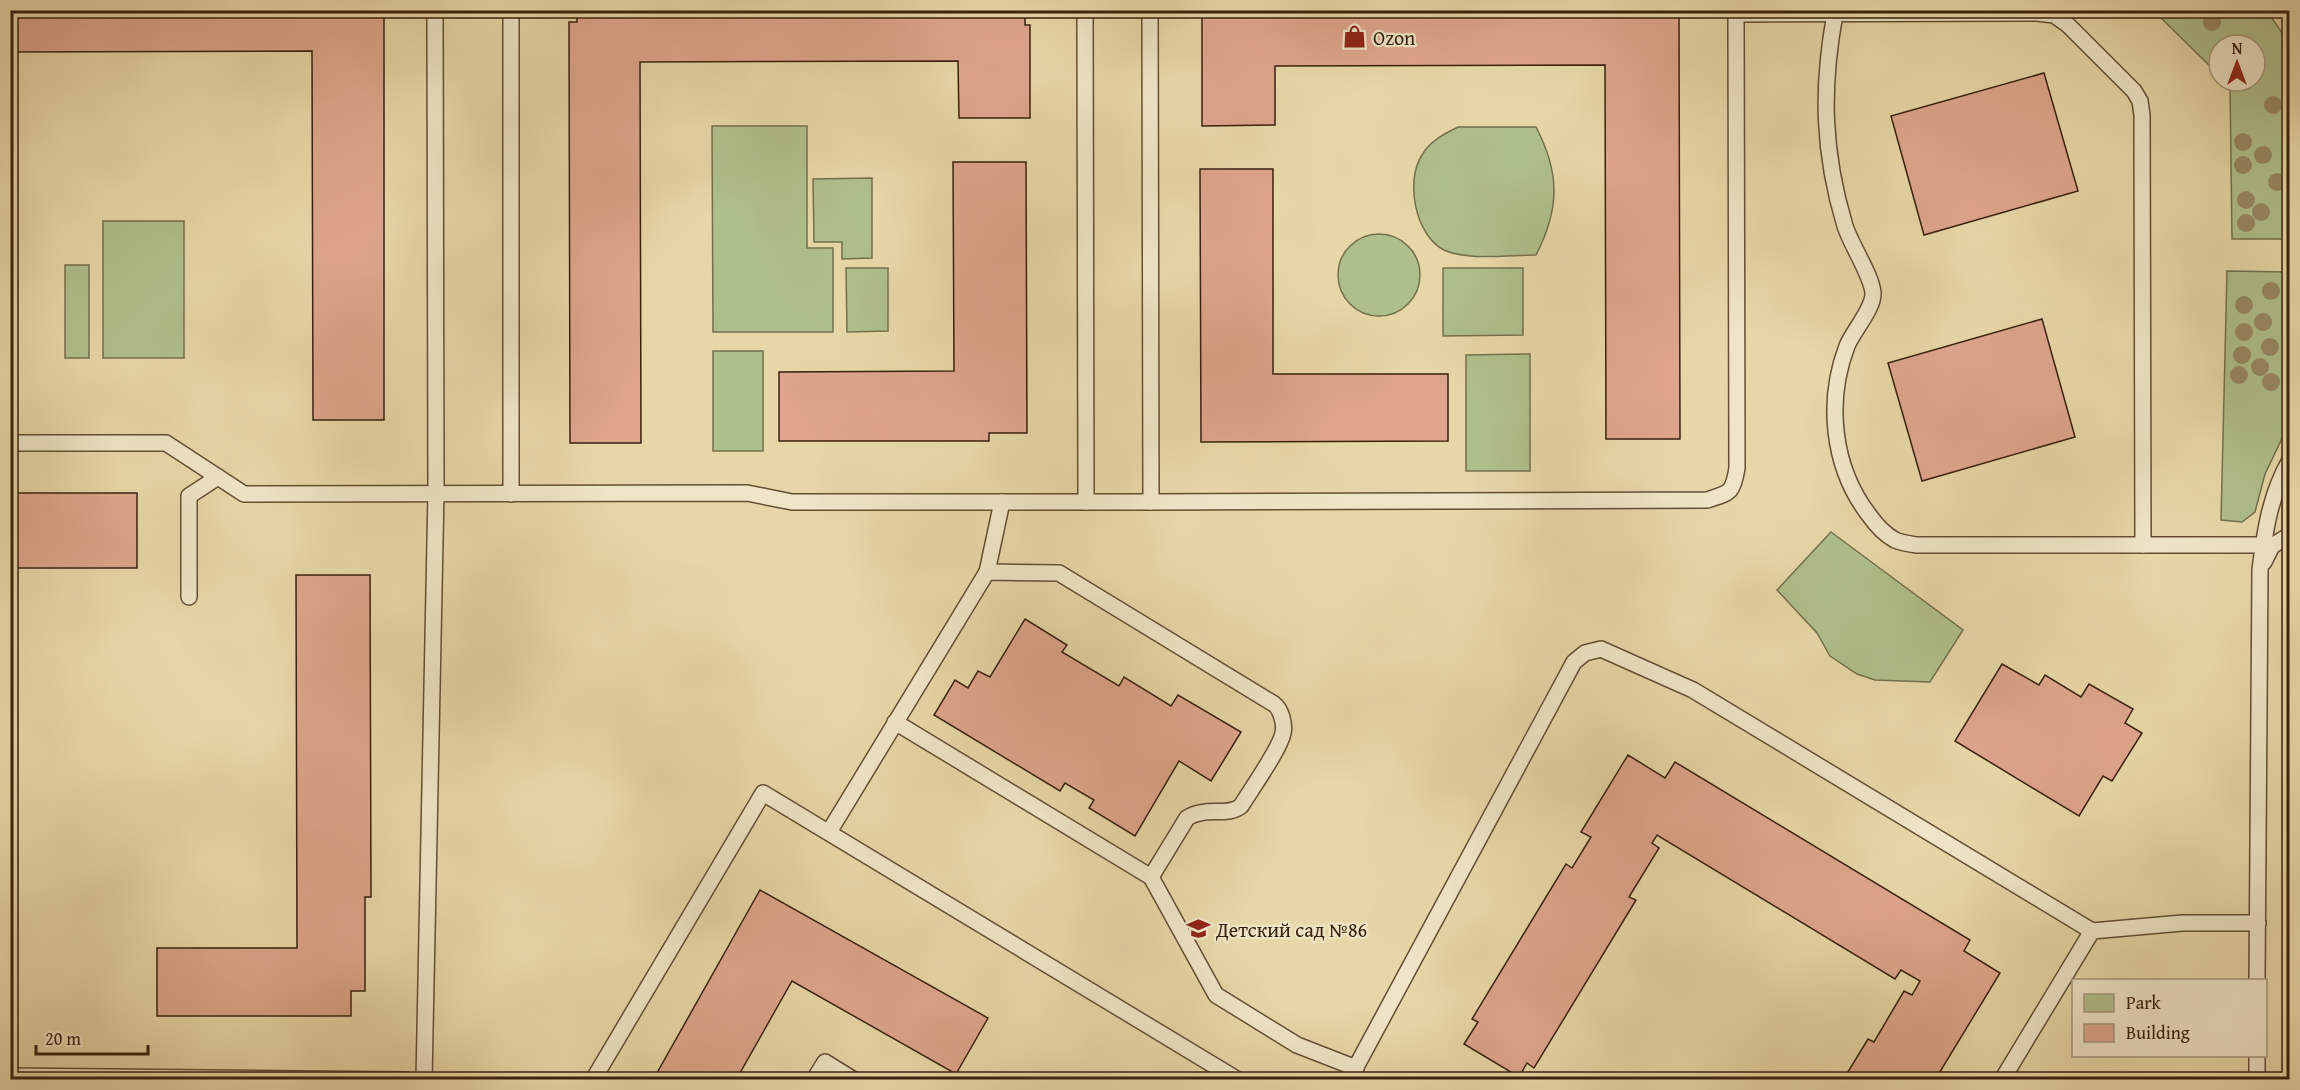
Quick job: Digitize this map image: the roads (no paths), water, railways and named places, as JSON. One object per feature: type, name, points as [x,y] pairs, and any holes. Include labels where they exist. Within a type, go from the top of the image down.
[{"type":"lane","points":[[424,1080],[436,492],[435,10]]},
{"type":"lane","points":[[511,10],[511,494]]},
{"type":"lane","points":[[1085,10],[1086,502]]},
{"type":"lane","points":[[1150,10],[1152,502]]},
{"type":"lane","points":[[10,443],[166,442],[244,494],[747,493],[792,502],[1707,501],[1723,497],[1735,484],[1737,468],[1737,12],[2037,14],[2054,15],[2068,25],[2134,91],[2140,101],[2142,115],[2143,545]]},
{"type":"lane","points":[[1835,14],[1828,50],[1825,86],[1828,158],[1846,230],[1870,280],[1874,294],[1870,306],[1848,345],[1839,373],[1835,401],[1835,430],[1840,456],[1849,482],[1861,506],[1877,527],[1895,540],[1917,545],[2263,545]]},
{"type":"lane","points":[[2258,979],[2260,570],[2265,522],[2282,473],[2289,460]]},
{"type":"lane","points":[[189,597],[189,495],[218,477]]},
{"type":"lane","points":[[829,832],[987,572],[1002,502]]},
{"type":"lane","points":[[2260,570],[2272,546],[2289,535]]},
{"type":"lane","points":[[987,572],[1059,573],[1278,707],[1284,726],[1281,740],[1240,806],[1230,811],[1204,811],[1187,818],[1151,877]]},
{"type":"lane","points":[[895,722],[1151,877],[1216,995],[1297,1045],[1353,1074],[1574,662],[1585,653],[1601,649],[1693,690],[2092,931],[2182,923],[2258,923]]},
{"type":"lane","points":[[593,1080],[763,793],[1238,1080]]},
{"type":"lane","points":[[2002,1080],[2092,931]]},
{"type":"lane","points":[[2257,1057],[2257,1080]]},
{"type":"lane","points":[[814,1080],[825,1062],[854,1080]]},
{"type":"lane","points":[[10,1076],[406,1080]]},
{"type":"place","name":"Ozon","points":[[1355,37]]},
{"type":"place","name":"Детский сад №86","points":[[1198,929]]}]
